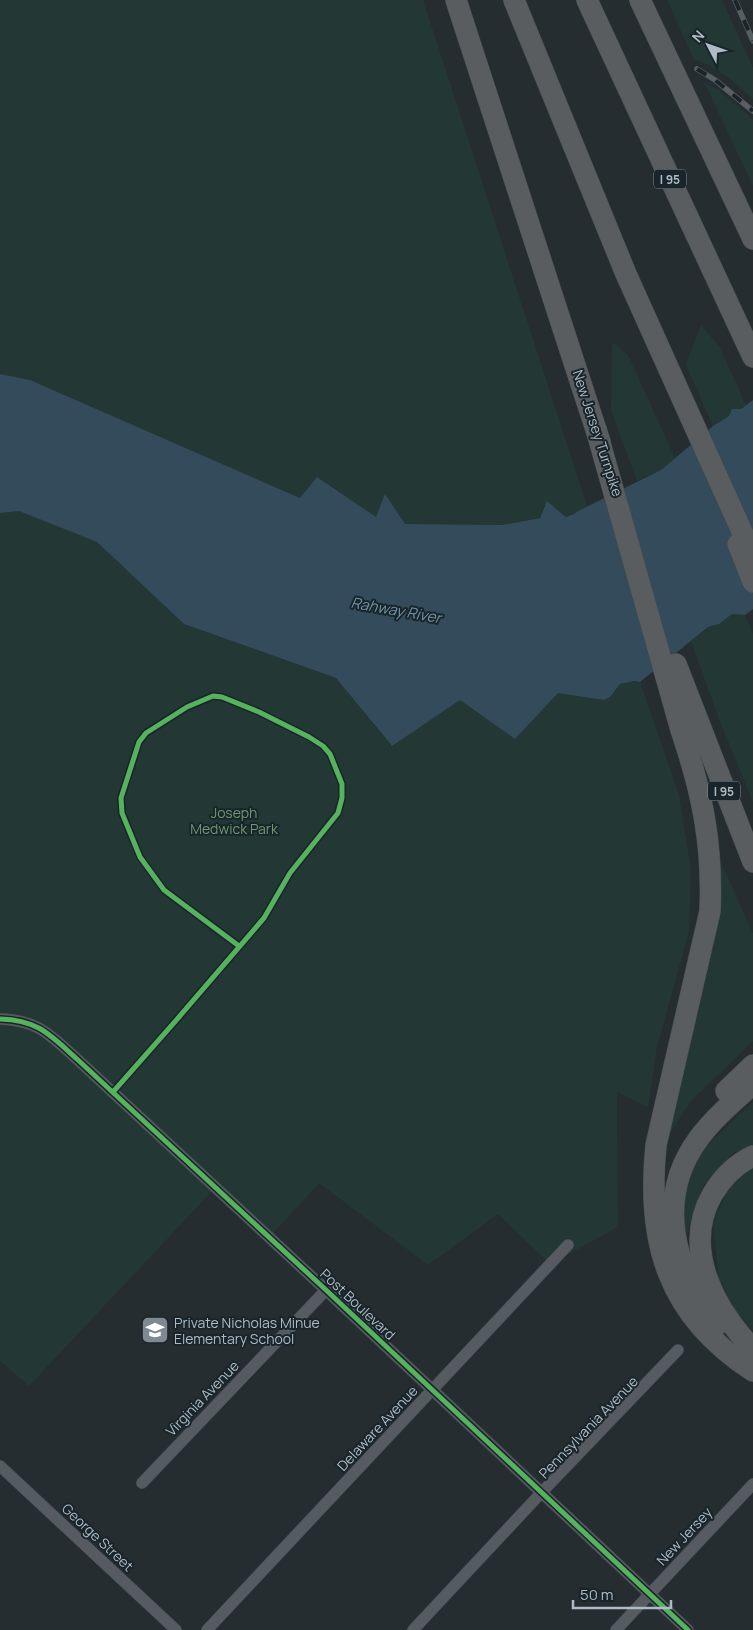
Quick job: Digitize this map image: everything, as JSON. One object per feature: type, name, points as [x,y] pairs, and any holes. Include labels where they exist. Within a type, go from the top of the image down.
[{"type":"highway","name":"New Jersey Turnpike","points":[[456,0],[596,430],[689,725]]},
{"type":"highway","points":[[514,0],[623,265],[753,556]]},
{"type":"highway","name":"I 95","points":[[587,0],[753,357]]},
{"type":"highway","points":[[640,0],[753,239]]},
{"type":"highway","points":[[673,379],[753,582]]},
{"type":"highway","points":[[689,725],[693,764],[707,824],[711,882],[710,911],[656,1145],[653,1173],[656,1229],[663,1259],[672,1284],[687,1310],[711,1338],[753,1371]]},
{"type":"highway","name":"I 95","points":[[689,725],[753,862]]},
{"type":"highway","points":[[656,1229],[658,1203],[663,1179],[674,1154],[687,1132],[705,1111],[753,1065]]},
{"type":"highway","points":[[753,1084],[698,1139],[686,1160],[677,1182],[673,1208],[677,1245],[687,1278],[700,1304],[734,1342],[753,1356]]},
{"type":"highway","points":[[753,1156],[744,1160],[729,1172],[716,1188],[705,1208],[700,1229],[700,1250],[714,1296],[726,1316],[753,1349]]},
{"type":"street","name":"Post Boulevard","points":[[0,1018],[17,1019],[34,1024],[44,1030],[434,1390],[688,1630]]},
{"type":"street","name":"Delaware Avenue","points":[[207,1630],[568,1245]]},
{"type":"street","name":"Virginia Avenue","points":[[142,1483],[326,1290]]},
{"type":"street","name":"Pennsylvania Avenue","points":[[414,1630],[542,1492],[678,1350]]},
{"type":"street","name":"George Street","points":[[0,1466],[176,1630]]},
{"type":"street","name":"New Jersey","points":[[616,1630],[753,1484]]},
{"type":"green space","points":[[0,0],[423,0],[587,506],[566,517],[559,510],[544,506],[541,517],[502,525],[405,524],[385,495],[376,517],[317,477],[300,498],[30,380],[0,374]]},
{"type":"green space","points":[[667,0],[722,0],[753,68],[753,99],[733,81],[718,71],[702,62],[694,60]]},
{"type":"green space","points":[[704,82],[719,90],[753,120],[753,186]]},
{"type":"green space","points":[[701,325],[720,348],[746,405],[713,426],[686,365]]},
{"type":"green space","points":[[612,342],[628,355],[675,458],[661,470],[637,481],[611,410]]},
{"type":"green space","name":"Joseph Medwick Park","points":[[19,511],[97,542],[184,624],[336,678],[391,746],[460,700],[515,739],[558,692],[604,700],[610,697],[620,684],[634,681],[640,682],[679,795],[691,870],[689,931],[657,1047],[648,1107],[617,1092],[618,1227],[550,1264],[498,1214],[428,1265],[319,1183],[266,1241],[213,1190],[29,1386],[0,1361],[0,513]]},
{"type":"green space","points":[[732,614],[745,615],[753,634],[753,802],[719,719],[691,641],[708,627],[719,624]]},
{"type":"green space","points":[[720,860],[753,934],[753,1041],[691,1101],[665,1141]]},
{"type":"green space","points":[[753,1102],[753,1145],[733,1153],[703,1186],[685,1239],[680,1207],[701,1151]]},
{"type":"green space","points":[[753,1167],[753,1331],[735,1310],[719,1277],[713,1224],[729,1187]]},
{"type":"water","name":"Rahway River","points":[[0,374],[30,380],[300,498],[317,477],[376,517],[385,494],[405,524],[502,525],[540,518],[547,501],[566,517],[661,470],[713,426],[729,416],[732,409],[741,409],[753,400],[753,609],[745,615],[732,614],[719,624],[708,627],[640,682],[634,681],[620,684],[610,697],[604,700],[558,693],[515,739],[460,700],[392,746],[336,678],[184,624],[97,542],[19,511],[0,513]]},
{"type":"railway","points":[[735,0],[753,41]]},
{"type":"railway","points":[[697,69],[715,80],[753,111]]},
{"type":"cycle path","points":[[113,1092],[264,918],[290,873],[338,813],[342,798],[342,784],[330,754],[323,746],[259,712],[222,697],[213,696],[187,707],[146,733],[139,742],[121,798],[122,813],[140,857],[164,890],[239,946]]},
{"type":"cycle path","points":[[0,1019],[25,1022],[35,1026],[60,1044],[326,1290],[688,1630]]},
{"type":"place","name":"Private Nicholas Minue Elementary School","points":[[155,1330]]}]
